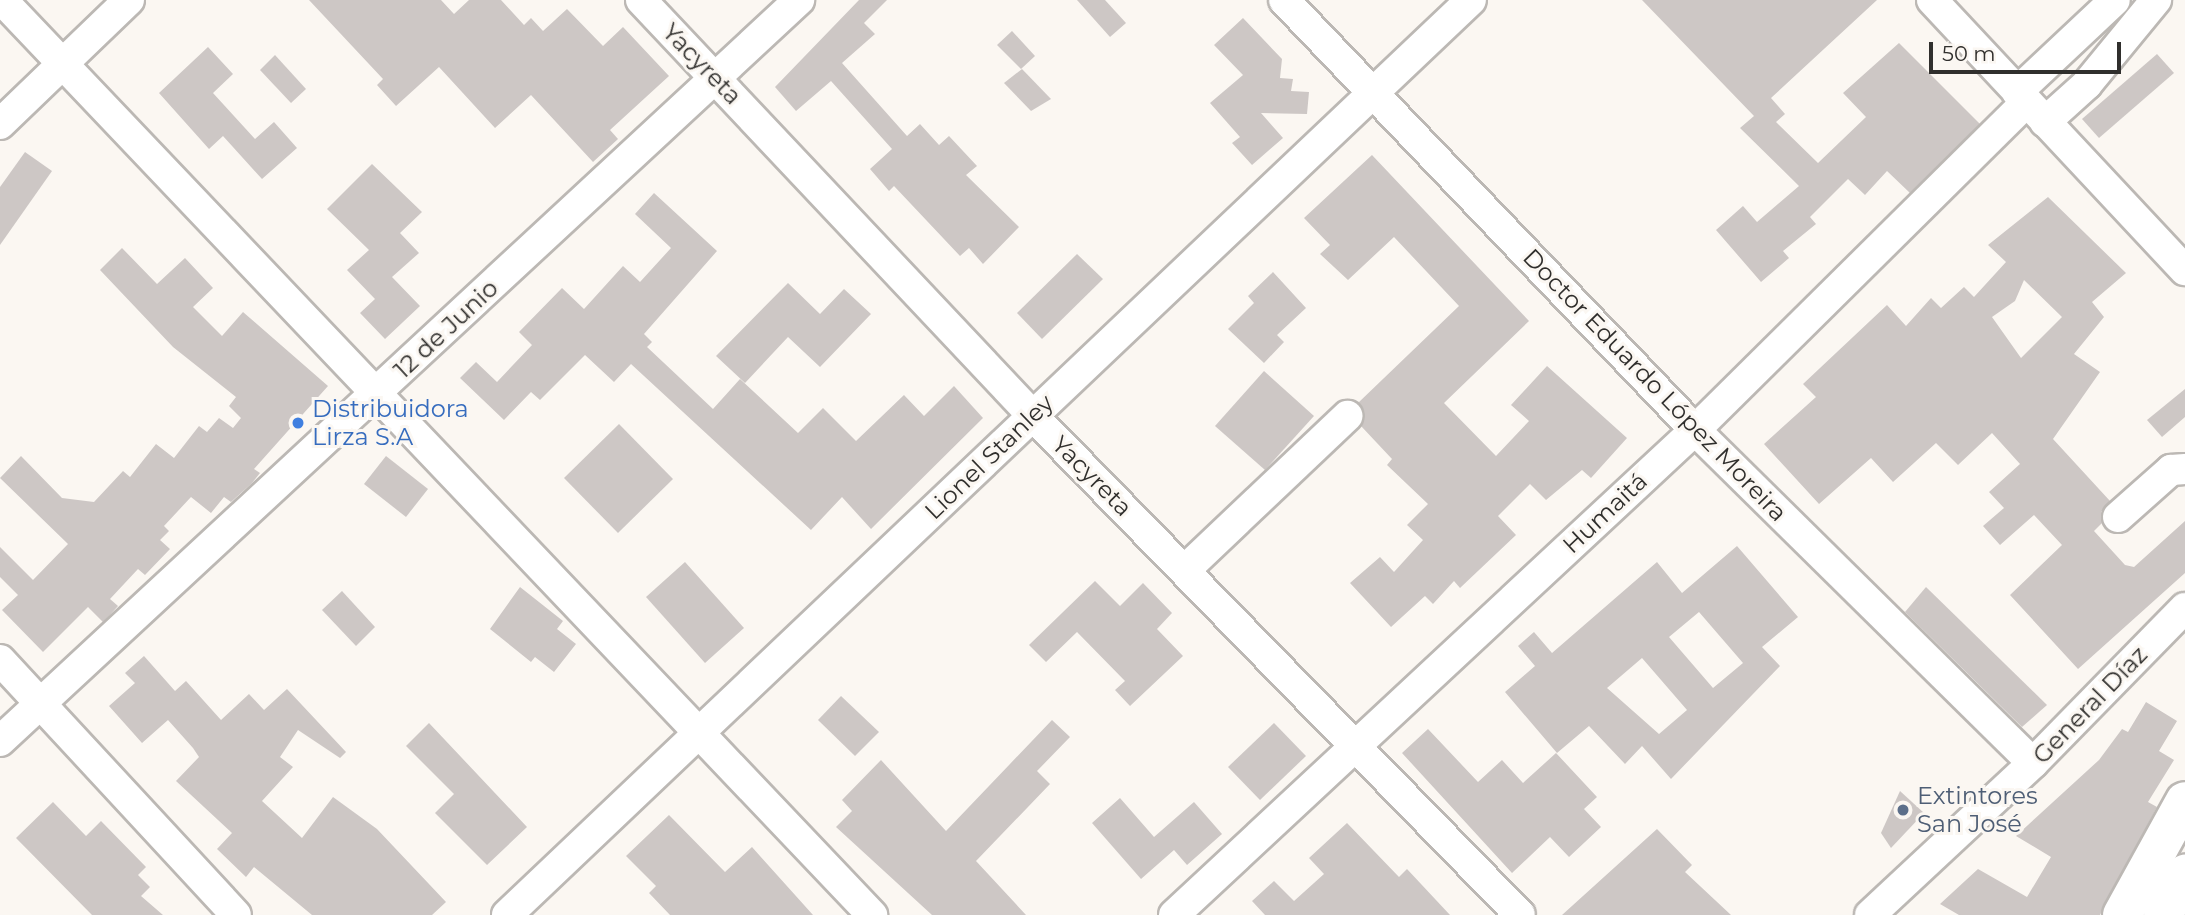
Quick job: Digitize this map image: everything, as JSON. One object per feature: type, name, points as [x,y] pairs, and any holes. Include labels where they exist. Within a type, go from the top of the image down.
[{"type":"highway","points":[[2122,915],[2185,802]]},
{"type":"highway","points":[[2163,915],[2185,874]]},
{"type":"street","points":[[2,0],[374,396],[872,915]]},
{"type":"street","points":[[0,124],[129,0]]},
{"type":"street","name":"Yacyreta","points":[[641,0],[1033,416],[1520,915]]},
{"type":"street","name":"12 de Junio","points":[[0,741],[717,79],[799,0]]},
{"type":"street","name":"Doctor Eduardo López Moreira","points":[[1284,0],[1695,430],[2033,763]]},
{"type":"street","name":"Lionel Stanley","points":[[507,915],[1471,0]]},
{"type":"street","points":[[1931,0],[2185,270]]},
{"type":"street","points":[[2029,106],[2115,0]]},
{"type":"street","points":[[2029,106],[2087,84],[2155,0]]},
{"type":"street","name":"Humaitá","points":[[1174,915],[1695,430],[2029,106]]},
{"type":"street","points":[[1185,570],[1347,416]]},
{"type":"street","points":[[2118,517],[2171,470],[2185,469]]},
{"type":"street","name":"General Díaz","points":[[1870,915],[2033,763],[2185,608]]},
{"type":"street","points":[[0,660],[236,915]]},
{"type":"building","points":[[309,0],[441,0],[454,14],[469,0],[501,0],[524,25],[531,18],[543,31],[567,9],[603,46],[623,27],[669,76],[610,130],[618,139],[593,162],[531,95],[495,128],[439,67],[396,106],[377,85],[383,79]]},
{"type":"building","points":[[859,0],[887,0],[864,23],[875,34],[842,63],[907,136],[920,124],[939,145],[949,136],[977,166],[966,175],[1019,227],[983,264],[969,248],[960,256],[894,186],[889,191],[870,169],[892,149],[831,81],[796,111],[775,87]]},
{"type":"building","points":[[1077,0],[1105,0],[1126,23],[1110,37]]},
{"type":"building","points":[[1642,0],[1877,0],[1771,98],[1785,114],[1776,122],[1818,163],[1866,117],[1843,93],[1899,43],[1980,124],[1910,193],[1887,171],[1865,195],[1848,179],[1810,217],[1816,224],[1783,251],[1789,258],[1761,282],[1716,230],[1743,206],[1757,222],[1799,186],[1740,128],[1754,116]]},
{"type":"building","points":[[1243,18],[1282,59],[1280,78],[1293,79],[1291,91],[1309,92],[1307,114],[1261,113],[1283,138],[1252,165],[1232,143],[1240,137],[1210,103],[1243,75],[1214,45]]},
{"type":"building","points":[[1012,31],[1035,56],[1021,69],[997,45]]},
{"type":"building","points":[[208,47],[233,74],[213,93],[255,139],[274,122],[297,148],[262,179],[223,136],[209,149],[159,93]]},
{"type":"building","points":[[2157,54],[2174,73],[2099,138],[2082,119]]},
{"type":"building","points":[[275,55],[306,89],[291,103],[260,70]]},
{"type":"building","points":[[1022,69],[1051,99],[1031,111],[1004,83]]},
{"type":"building","points":[[25,152],[52,171],[0,245],[0,187]]},
{"type":"building","points":[[1372,155],[1529,321],[1444,403],[1496,456],[1529,421],[1511,405],[1547,366],[1627,438],[1591,478],[1582,470],[1546,500],[1530,484],[1498,516],[1516,535],[1460,588],[1454,581],[1433,604],[1425,596],[1391,627],[1350,583],[1380,557],[1394,572],[1423,540],[1407,525],[1428,504],[1387,465],[1392,459],[1361,426],[1364,413],[1358,403],[1459,306],[1394,237],[1348,280],[1320,254],[1330,245],[1304,218]]},
{"type":"building","points":[[372,164],[422,212],[400,233],[419,253],[392,277],[420,306],[385,339],[360,313],[375,299],[347,270],[369,250],[327,209]]},
{"type":"building","points":[[654,193],[717,251],[644,334],[652,342],[647,347],[713,409],[740,379],[798,433],[823,408],[856,441],[904,395],[924,416],[954,386],[983,418],[871,529],[842,497],[811,530],[631,364],[614,382],[585,355],[540,400],[531,392],[504,420],[460,378],[476,362],[497,382],[532,345],[519,332],[562,288],[584,309],[623,266],[640,282],[671,248],[635,214]]},
{"type":"building","points":[[2048,197],[2126,273],[2092,302],[2104,317],[2074,354],[2100,372],[2053,439],[2110,501],[2101,512],[2102,523],[2094,531],[2125,565],[2134,567],[2185,521],[2185,573],[2078,669],[2010,595],[2062,545],[2034,515],[2000,545],[1983,526],[2004,508],[1989,492],[2020,464],[1992,433],[1958,465],[1936,443],[1893,482],[1871,458],[1819,504],[1764,444],[1816,397],[1803,384],[1887,305],[1906,326],[1931,298],[1941,308],[1964,287],[1974,297],[2006,262],[1988,245]],"holes":[[[2024,280],[2062,317],[2021,358],[1992,317],[2015,301]]]},
{"type":"building","points":[[122,248],[157,284],[185,258],[213,288],[193,307],[222,336],[243,312],[328,386],[254,469],[260,473],[252,483],[231,502],[224,497],[211,513],[191,497],[164,526],[169,531],[160,540],[170,549],[145,575],[138,569],[110,599],[118,606],[109,616],[103,622],[88,607],[43,652],[2,610],[18,595],[0,577],[0,547],[33,580],[68,544],[0,478],[21,456],[62,498],[94,502],[123,471],[130,477],[156,444],[174,458],[199,426],[207,432],[219,418],[233,428],[241,418],[229,406],[236,397],[173,347],[100,270]]},
{"type":"building","points":[[1077,254],[1103,279],[1042,339],[1017,313]]},
{"type":"building","points":[[1273,272],[1306,308],[1277,335],[1284,342],[1264,363],[1228,329],[1254,303],[1248,296]]},
{"type":"building","points":[[788,283],[820,314],[844,289],[871,314],[820,367],[788,337],[745,383],[716,356]]},
{"type":"building","points":[[1264,371],[1314,416],[1265,470],[1215,426]]},
{"type":"building","points":[[2185,389],[2185,417],[2162,437],[2147,420]]},
{"type":"building","points":[[619,424],[673,479],[618,533],[564,478]]},
{"type":"building","points":[[386,456],[428,489],[406,517],[364,484]]},
{"type":"building","points":[[1737,546],[1798,617],[1762,647],[1780,666],[1671,779],[1642,746],[1625,764],[1589,726],[1557,753],[1505,692],[1535,666],[1518,646],[1534,632],[1552,653],[1657,562],[1682,593]],"holes":[[[1699,612],[1743,663],[1713,688],[1669,637]],[[1642,658],[1687,710],[1659,734],[1607,688]]]},
{"type":"building","points":[[685,562],[744,628],[705,663],[646,597]]},
{"type":"building","points":[[1095,581],[1120,606],[1143,583],[1172,613],[1157,629],[1183,656],[1130,706],[1115,690],[1125,681],[1077,632],[1046,662],[1029,645]]},
{"type":"building","points":[[520,587],[563,621],[557,629],[576,644],[554,672],[535,657],[531,662],[490,629]]},
{"type":"building","points":[[1926,587],[2047,705],[2022,727],[1905,612]]},
{"type":"building","points":[[342,591],[375,627],[356,646],[322,610]]},
{"type":"building","points":[[144,656],[175,691],[186,681],[221,720],[249,694],[264,710],[287,689],[346,752],[340,758],[298,730],[280,757],[293,767],[262,801],[302,838],[333,797],[377,829],[446,902],[432,915],[312,915],[254,867],[246,877],[217,849],[232,833],[176,781],[199,757],[193,748],[168,720],[142,743],[109,706],[135,683],[125,673]]},
{"type":"building","points":[[841,696],[879,732],[855,756],[818,720]]},
{"type":"building","points":[[2146,702],[2177,721],[2159,751],[2174,760],[2148,802],[2157,807],[2100,915],[1959,915],[1940,904],[1978,869],[2027,897],[2051,857],[2016,836],[2099,760],[2122,729],[2128,732]]},
{"type":"building","points":[[1052,720],[1070,737],[1037,771],[1050,784],[976,861],[1026,915],[932,915],[836,827],[852,811],[842,800],[881,760],[946,831]]},
{"type":"building","points":[[429,723],[527,827],[487,865],[435,813],[454,794],[406,746]]},
{"type":"building","points":[[1274,723],[1306,756],[1260,800],[1228,767]]},
{"type":"building","points":[[1428,729],[1478,782],[1502,760],[1523,783],[1556,753],[1597,797],[1584,809],[1601,827],[1569,857],[1550,837],[1512,873],[1402,753]]},
{"type":"building","points":[[1900,791],[1924,813],[1891,848],[1881,833]]},
{"type":"building","points":[[1120,798],[1154,837],[1194,802],[1222,834],[1187,865],[1174,850],[1141,879],[1092,823]]},
{"type":"building","points":[[53,802],[86,836],[101,821],[146,867],[138,875],[150,887],[141,896],[163,915],[92,915],[16,838]]},
{"type":"building","points":[[669,815],[725,872],[752,847],[813,915],[670,915],[649,893],[656,886],[626,856]]},
{"type":"building","points":[[1347,823],[1399,877],[1407,869],[1450,915],[1265,915],[1252,901],[1274,881],[1294,901],[1324,874],[1309,858]]},
{"type":"building","points":[[1657,829],[1692,865],[1685,872],[1731,915],[1562,915]]},
{"type":"place","name":"Distribuidora Lirza S.A","points":[[298,423]]},
{"type":"place","name":"Extintores San José","points":[[1903,810]]}]
